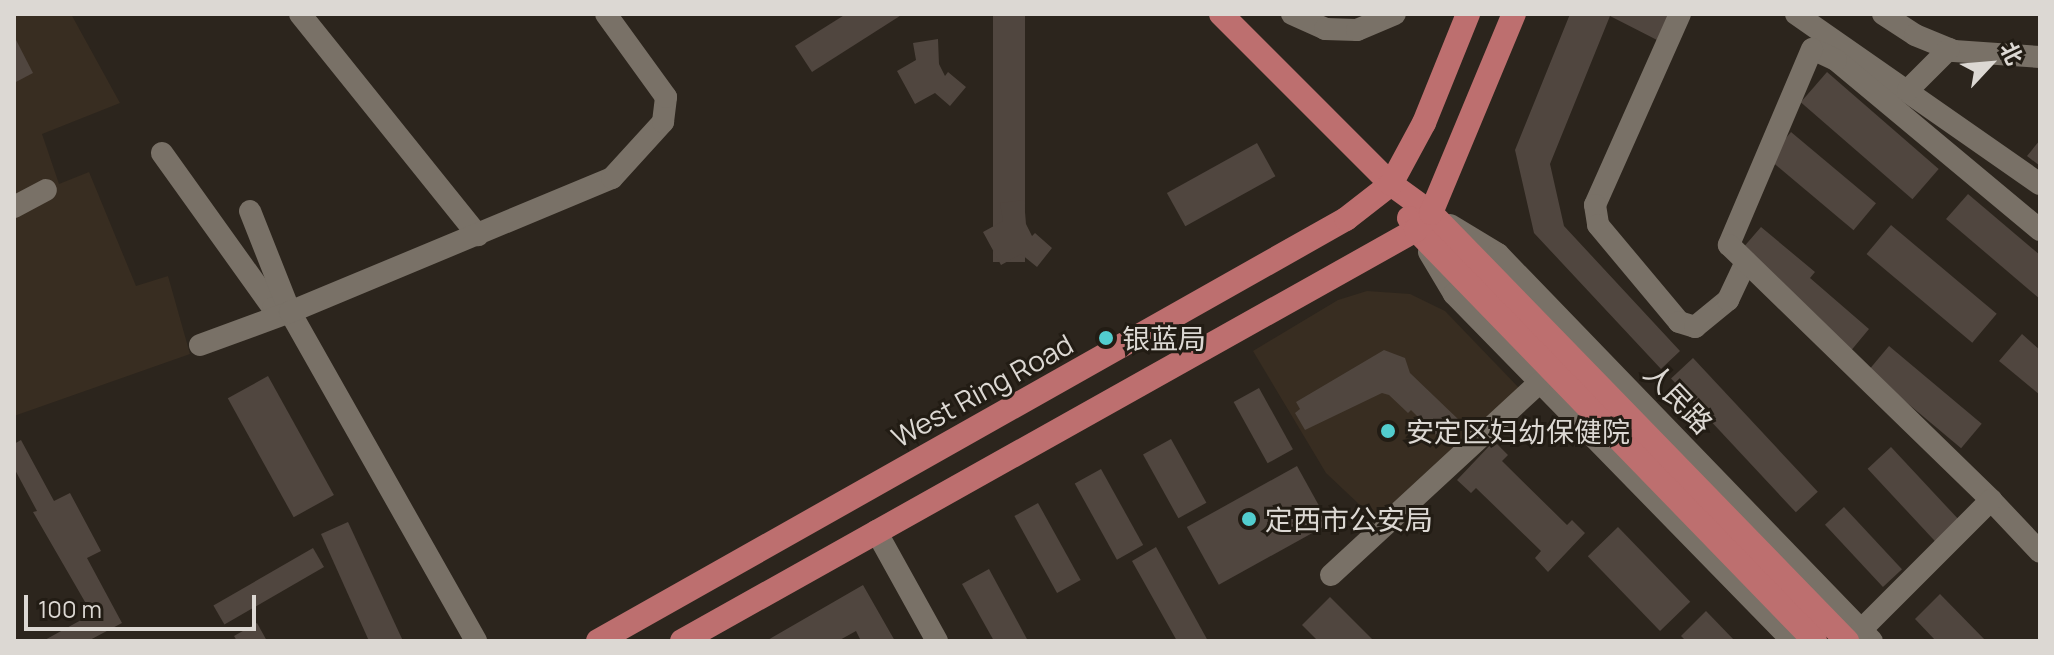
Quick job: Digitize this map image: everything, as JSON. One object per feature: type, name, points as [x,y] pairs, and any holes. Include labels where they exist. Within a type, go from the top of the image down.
[{"type":"main road","name":"人民路","points":[[1221,14],[1391,184],[1815,641]]},
{"type":"main road","points":[[1391,184],[1424,123],[1468,14]]},
{"type":"main road","points":[[682,641],[1423,222],[1514,14]]},
{"type":"main road","name":"West Ring Road","points":[[598,641],[1346,219],[1391,184]]},
{"type":"main road","name":"人民路","points":[[1423,222],[1860,637]]},
{"type":"street","points":[[300,14],[478,235]]},
{"type":"street","points":[[200,345],[290,312],[612,178],[663,122],[666,97],[606,14]]},
{"type":"street","points":[[1292,14],[1325,29],[1357,30],[1395,14]]},
{"type":"street","points":[[1680,14],[1595,205],[1598,225],[1679,322],[1695,327],[1728,300],[1746,262]]},
{"type":"street","points":[[1796,14],[2040,184]]},
{"type":"street","points":[[1883,14],[1915,35],[1949,49],[1981,55],[2040,57]]},
{"type":"street","points":[[2040,230],[1836,60],[1812,49],[1729,245],[1991,500],[2040,552]]},
{"type":"street","points":[[1908,90],[1949,49]]},
{"type":"street","points":[[162,153],[273,308],[290,312]]},
{"type":"street","points":[[14,207],[46,190]]},
{"type":"street","points":[[250,211],[290,312],[476,641]]},
{"type":"street","name":"人民路","points":[[1423,222],[1454,294],[1793,641]]},
{"type":"street","points":[[1331,575],[1540,382]]},
{"type":"street","points":[[1860,637],[1991,500]]},
{"type":"street","points":[[876,531],[937,641]]},
{"type":"shaded area","points":[[14,14],[71,14],[120,103],[42,134],[59,184],[89,172],[136,286],[168,276],[190,354],[14,416]]},
{"type":"shaded area","name":"安定区妇幼保健院","points":[[1367,291],[1410,294],[1445,311],[1520,389],[1379,523],[1326,473],[1253,351],[1338,300]]},
{"type":"building","points":[[846,14],[903,14],[812,72],[795,46]]},
{"type":"building","points":[[993,14],[1025,14],[1025,262],[993,262]]},
{"type":"building","points":[[1570,14],[1670,14],[1657,40],[1610,16],[1550,164],[1564,226],[1680,351],[1661,369],[1534,233],[1515,150]]},
{"type":"building","points":[[14,36],[33,73],[14,83]]},
{"type":"building","points":[[938,39],[939,64],[945,76],[948,72],[966,87],[950,106],[935,93],[915,104],[897,71],[916,60],[913,43]]},
{"type":"building","points":[[1827,72],[1939,169],[1912,199],[1801,102]]},
{"type":"building","points":[[1791,132],[1876,203],[1854,230],[1769,159]]},
{"type":"building","points":[[2040,140],[2040,166],[2027,156]]},
{"type":"building","points":[[1257,143],[1275,176],[1185,226],[1167,193]]},
{"type":"building","points":[[1968,194],[2040,255],[2040,299],[1946,219]]},
{"type":"building","points":[[1024,200],[1026,224],[1032,236],[1035,233],[1052,248],[1037,267],[1021,254],[1001,265],[983,232],[1003,221],[1000,203]]},
{"type":"building","points":[[1891,225],[1997,314],[1972,343],[1867,254]]},
{"type":"building","points":[[1761,227],[1815,272],[1810,278],[1869,329],[1849,353],[1742,249]]},
{"type":"building","points":[[2022,334],[2040,350],[2040,395],[1999,361]]},
{"type":"building","points":[[1889,346],[1982,424],[1961,448],[1868,371]]},
{"type":"building","points":[[1384,350],[1405,358],[1410,373],[1459,420],[1441,440],[1411,410],[1408,413],[1389,395],[1382,393],[1305,430],[1295,413],[1300,409],[1296,402]]},
{"type":"building","points":[[1693,358],[1818,492],[1796,512],[1671,378]]},
{"type":"building","points":[[268,376],[334,495],[294,517],[228,398]]},
{"type":"building","points":[[1259,388],[1293,449],[1268,463],[1234,402]]},
{"type":"building","points":[[1171,439],[1206,503],[1178,518],[1143,455]]},
{"type":"building","points":[[21,440],[54,501],[70,493],[101,551],[87,558],[122,623],[88,641],[43,641],[92,614],[33,512],[37,511],[14,468],[14,444]]},
{"type":"building","points":[[1494,441],[1508,455],[1502,461],[1567,525],[1572,520],[1585,533],[1548,572],[1535,558],[1541,551],[1476,488],[1471,493],[1457,480]]},
{"type":"building","points":[[1891,447],[1960,521],[1936,543],[1868,469]]},
{"type":"building","points":[[1297,466],[1329,524],[1219,585],[1187,527]]},
{"type":"building","points":[[1101,469],[1143,545],[1117,560],[1075,484]]},
{"type":"building","points":[[1038,503],[1081,580],[1057,593],[1014,516]]},
{"type":"building","points":[[1844,507],[1902,569],[1883,587],[1825,525]]},
{"type":"building","points":[[348,522],[403,641],[369,641],[321,534]]},
{"type":"building","points":[[1618,527],[1690,602],[1660,631],[1588,556]]},
{"type":"building","points":[[1156,547],[1208,641],[1177,641],[1132,561]]},
{"type":"building","points":[[313,548],[324,567],[224,625],[213,606]]},
{"type":"building","points":[[989,569],[1028,641],[994,641],[962,584]]},
{"type":"building","points":[[863,585],[895,641],[861,641],[856,631],[838,641],[766,641]]},
{"type":"building","points":[[1940,594],[1986,641],[1936,641],[1915,619]]},
{"type":"building","points":[[1330,597],[1374,641],[1318,641],[1302,625]]},
{"type":"building","points":[[1706,611],[1735,641],[1686,641],[1681,636]]},
{"type":"building","points":[[257,623],[267,641],[237,641],[234,636]]},
{"type":"place","name":"银蓝局","points":[[1106,338]]},
{"type":"place","name":"安定区妇幼保健院","points":[[1388,431]]},
{"type":"place","name":"定西市公安局","points":[[1249,519]]}]
